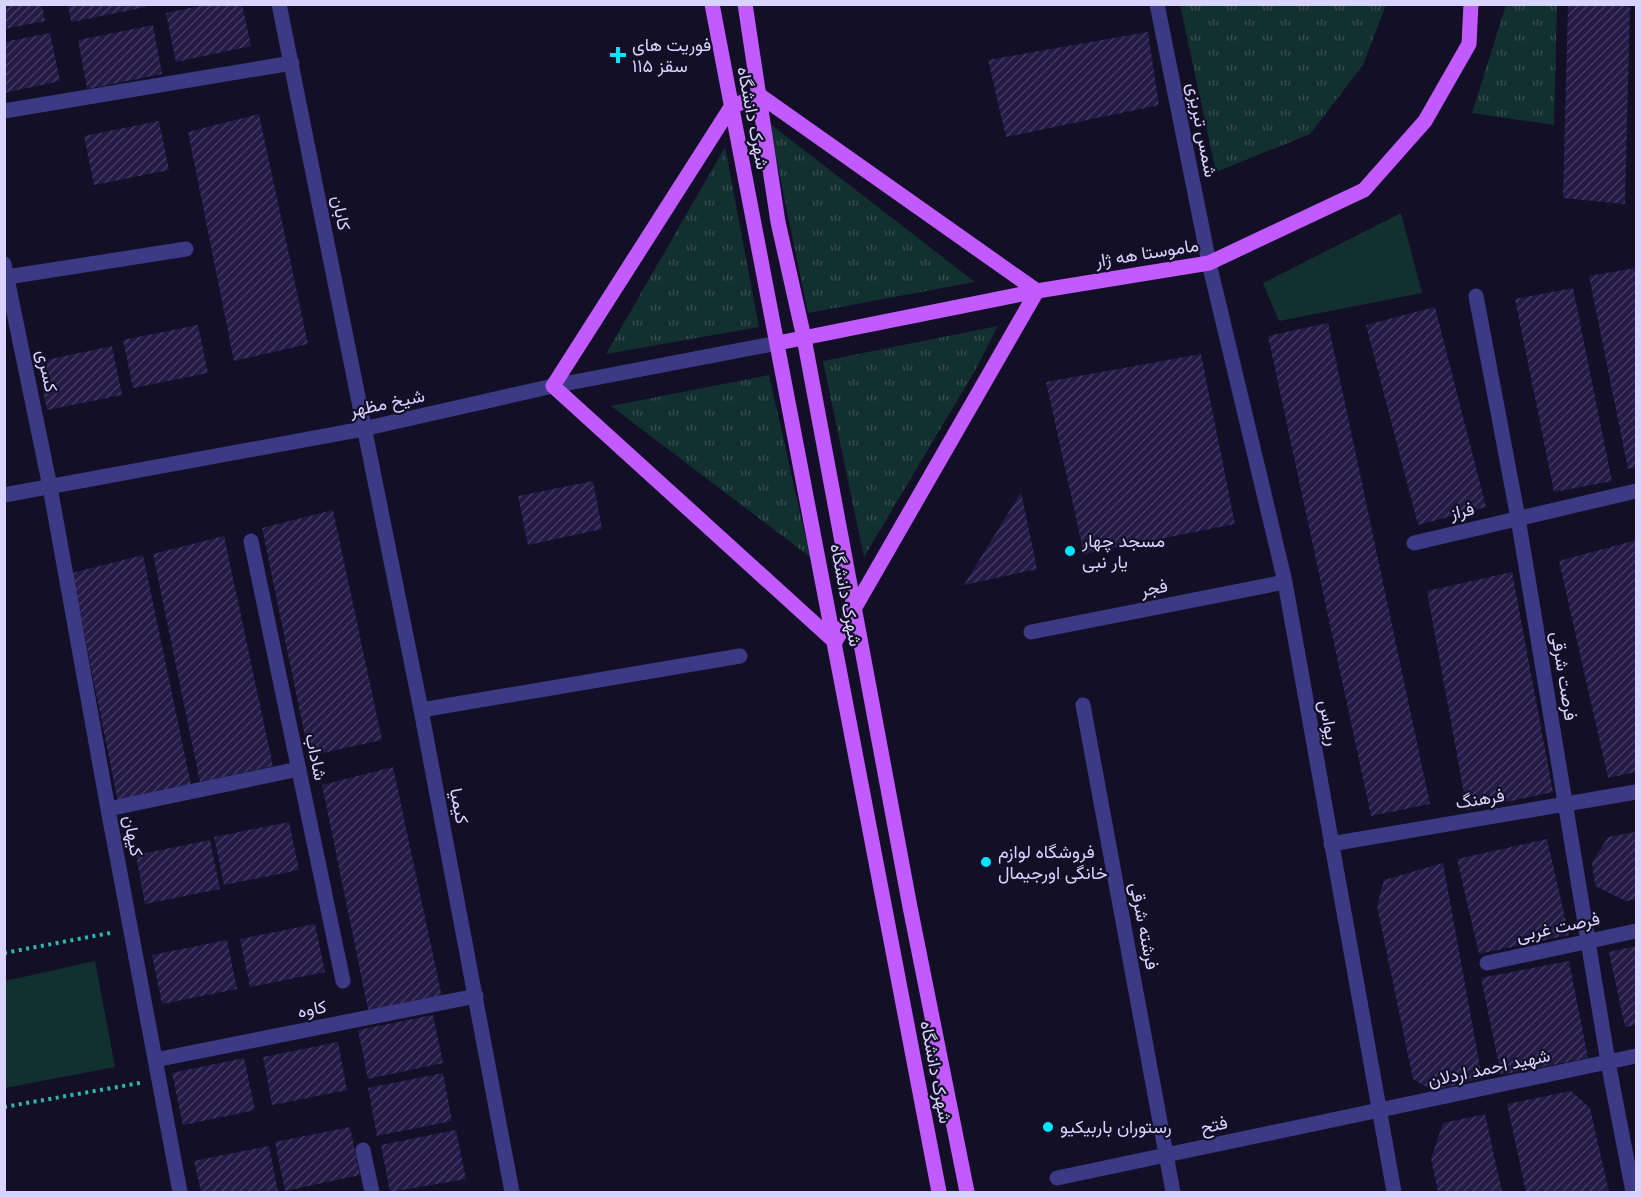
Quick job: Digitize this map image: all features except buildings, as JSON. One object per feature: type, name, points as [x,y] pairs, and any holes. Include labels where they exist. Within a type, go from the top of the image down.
[{"type":"main road","name":"شهرک دانشگاه","points":[[712,4],[939,1192]]},
{"type":"main road","points":[[745,4],[778,222],[804,338],[910,907],[967,1192]]},
{"type":"main road","name":"ماموستا هه ژار","points":[[778,343],[1037,291],[1209,264],[1364,190],[1425,121],[1469,44],[1471,4]]},
{"type":"main road","points":[[759,95],[1037,291],[835,642],[553,386],[731,107],[759,95]]},
{"type":"street","name":"کابان","points":[[279,4],[363,429]]},
{"type":"street","name":"شمس تبریزی","points":[[1157,4],[1209,264]]},
{"type":"street","points":[[4,111],[291,63]]},
{"type":"street","points":[[6,270],[186,249]]},
{"type":"street","name":"ریواس","points":[[1209,264],[1285,582],[1394,1192]]},
{"type":"street","name":"کسری","points":[[6,270],[50,487]]},
{"type":"street","name":"فرصت شرقی","points":[[1476,296],[1518,518],[1587,940],[1633,1192]]},
{"type":"street","name":"شیخ مظهر","points":[[4,495],[363,429],[553,386],[778,343]]},
{"type":"street","name":"کیمیا","points":[[363,429],[421,710],[512,1192]]},
{"type":"street","name":"کیهان","points":[[50,487],[180,1192]]},
{"type":"street","name":"فراز","points":[[1414,543],[1636,491]]},
{"type":"street","name":"شاداب","points":[[251,541],[342,981]]},
{"type":"street","name":"فجر","points":[[1031,632],[1285,582]]},
{"type":"street","points":[[421,710],[741,656]]},
{"type":"street","name":"فرشته شرقی","points":[[1083,705],[1173,1192]]},
{"type":"street","points":[[108,809],[299,769]]},
{"type":"street","name":"فرهنگ","points":[[1331,844],[1636,792]]},
{"type":"street","name":"فرصت غربی","points":[[1487,963],[1636,931]]},
{"type":"street","name":"کاوه","points":[[155,1060],[476,996]]},
{"type":"street","points":[[1608,1062],[1636,1056]]},
{"type":"street","name":"شهید احمد اردلان","points":[[1379,1111],[1608,1062]]},
{"type":"street","name":"فتح","points":[[1057,1178],[1379,1111]]},
{"type":"street","points":[[363,1150],[372,1192]]},
{"type":"path","points":[[4,953],[131,928]]},
{"type":"path","points":[[4,1107],[159,1079]]},
{"type":"green space","points":[[1386,4],[1363,65],[1310,134],[1216,172],[1180,5]]},
{"type":"green space","points":[[1506,5],[1557,5],[1554,125],[1472,113]]},
{"type":"green space","points":[[769,123],[975,282],[808,313]]},
{"type":"green space","points":[[725,147],[759,327],[606,354]]},
{"type":"green space","points":[[1401,213],[1422,293],[1279,321],[1263,283]]},
{"type":"green space","points":[[998,326],[976,369],[864,557],[823,361]]},
{"type":"green space","points":[[769,375],[810,557],[611,406]]},
{"type":"green space","points":[[95,961],[115,1067],[5,1088],[5,981]]},
{"type":"place","name":"فوریت های ۱۱۵ سقز","points":[[618,55]]},
{"type":"place","name":"مسجد چهار یار نبی","points":[[1070,551]]},
{"type":"place","name":"فروشگاه لوازم خانگی اورجیمال","points":[[986,862]]},
{"type":"place","name":"رستوران باربیکیو","points":[[1048,1127]]}]
